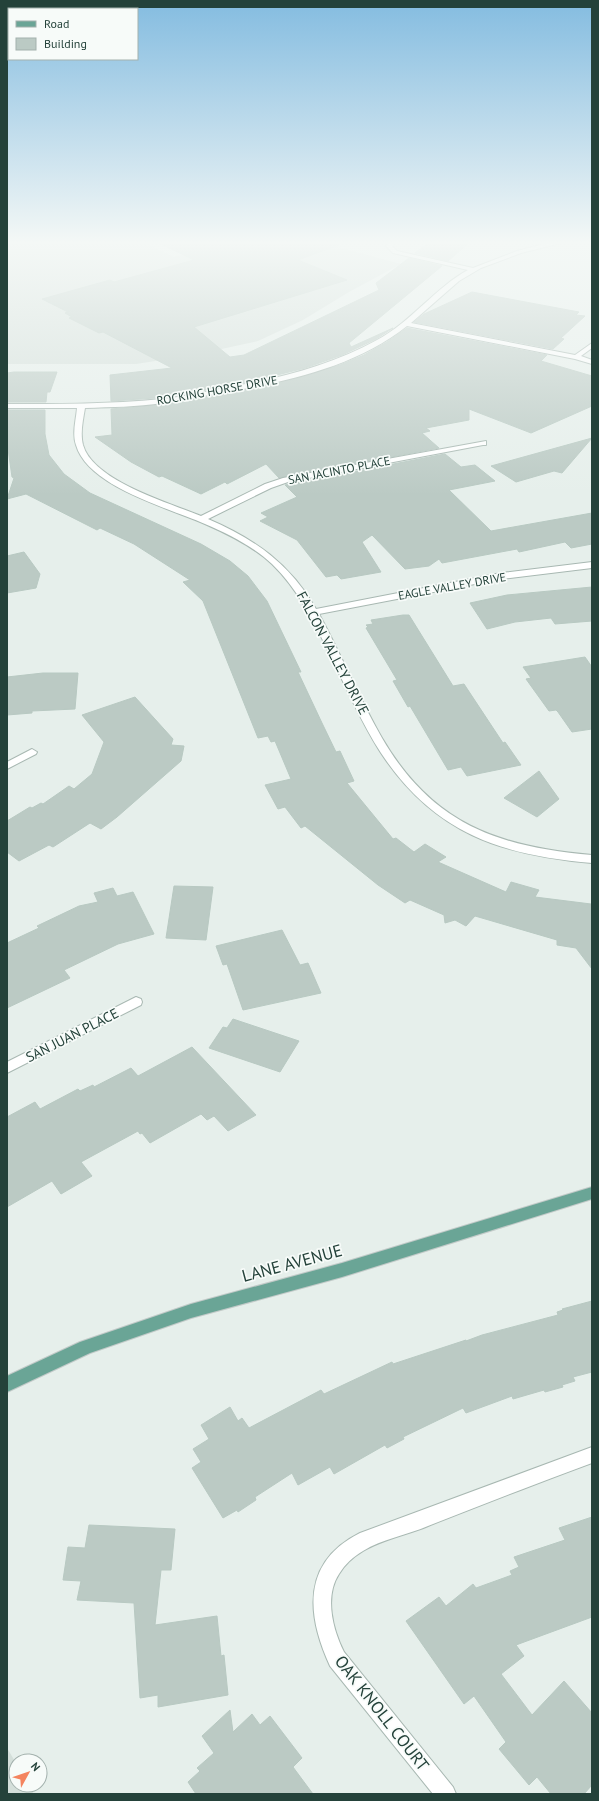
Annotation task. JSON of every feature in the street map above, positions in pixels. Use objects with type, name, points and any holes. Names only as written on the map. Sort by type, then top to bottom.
[{"type":"main road","name":"LANE AVENUE","points":[[7,1384],[86,1347],[191,1311],[342,1270],[592,1193]]},
{"type":"street","name":"ROCKING HORSE DRIVE","points":[[7,406],[81,406],[164,401],[266,383],[319,369],[379,342],[401,327]]},
{"type":"street","points":[[422,327],[576,357],[592,362]]},
{"type":"street","points":[[576,357],[592,345]]},
{"type":"street","name":"FALCON VALLEY DRIVE","points":[[81,406],[80,446],[90,464],[122,485],[148,499],[202,519],[238,538],[273,560],[299,587],[393,763],[425,800],[440,813],[458,825],[502,844],[552,856],[592,859]]},
{"type":"street","name":"SAN JACINTO PLACE","points":[[202,519],[268,486],[286,480],[483,443]]},
{"type":"street","name":"EAGLE VALLEY DRIVE","points":[[313,612],[500,576],[592,565]]},
{"type":"street","points":[[7,766],[32,752]]},
{"type":"street","name":"SAN JUAN PLACE","points":[[7,1068],[136,1002]]},
{"type":"street","name":"OAK KNOLL COURT","points":[[446,1794],[336,1659],[328,1642],[323,1625],[321,1607],[324,1590],[330,1572],[340,1558],[353,1546],[368,1539],[592,1455]]},
{"type":"shaded area","points":[[7,327],[288,327],[258,341],[194,355],[136,364],[7,364]]},
{"type":"shaded area","points":[[7,1748],[10,1753],[8,1753],[8,1793],[34,1794],[7,1794]]},
{"type":"building","points":[[87,327],[194,327],[230,357],[244,355],[302,327],[368,327],[349,343],[351,347],[393,328],[376,339],[342,355],[305,368],[249,382],[170,397],[111,401],[110,375],[172,368],[103,332],[99,333]]},
{"type":"building","points":[[440,327],[573,327],[561,338],[564,339],[553,349]]},
{"type":"building","points":[[407,328],[547,355],[541,361],[592,376],[592,406],[531,433],[469,409],[469,420],[426,428],[430,431],[422,433],[439,448],[279,478],[266,464],[227,484],[225,482],[201,494],[162,476],[159,477],[131,462],[95,437],[112,435],[111,409],[176,403],[290,380],[340,365],[364,355],[387,342]]},
{"type":"building","points":[[57,372],[50,392],[47,392],[46,402],[7,402],[7,373]]},
{"type":"building","points":[[7,410],[45,410],[45,434],[49,455],[64,474],[90,493],[201,544],[230,561],[248,576],[267,601],[301,672],[298,672],[336,752],[340,751],[354,781],[347,783],[393,839],[396,838],[414,852],[425,844],[446,857],[438,862],[506,892],[511,882],[539,890],[535,897],[591,904],[592,969],[576,948],[557,945],[557,940],[475,916],[466,926],[455,920],[445,923],[444,915],[410,900],[405,903],[378,885],[305,826],[301,828],[285,807],[278,809],[265,785],[291,779],[275,741],[271,742],[268,736],[258,738],[203,601],[183,582],[190,580],[134,544],[100,528],[97,530],[26,494],[7,499],[14,478],[12,477],[7,442]]},
{"type":"building","points":[[592,438],[562,473],[554,471],[516,482],[491,466]]},
{"type":"building","points":[[445,454],[461,467],[475,465],[495,481],[449,490],[491,531],[592,513],[592,544],[571,548],[565,542],[519,552],[517,549],[442,563],[439,559],[429,566],[405,569],[372,535],[362,542],[381,572],[341,579],[337,575],[326,577],[297,540],[260,521],[268,517],[261,513],[297,497],[285,485]]},
{"type":"building","points":[[24,552],[40,574],[36,588],[7,593],[7,556]]},
{"type":"building","points":[[592,587],[592,621],[555,624],[551,618],[515,622],[487,629],[470,603],[507,595]]},
{"type":"building","points":[[409,615],[453,686],[464,684],[503,743],[505,742],[521,765],[467,776],[461,767],[448,770],[410,706],[408,707],[393,681],[397,680],[366,628],[368,627],[366,625],[373,624],[371,620]]},
{"type":"building","points":[[585,657],[592,667],[592,729],[572,732],[556,710],[549,711],[526,679],[531,678],[523,667]]},
{"type":"building","points":[[43,673],[78,673],[75,709],[32,711],[32,713],[7,715],[7,677]]},
{"type":"building","points":[[135,697],[173,739],[171,745],[184,746],[181,761],[117,817],[101,829],[90,823],[53,847],[49,845],[19,861],[7,852],[7,821],[30,807],[32,808],[41,803],[43,804],[69,786],[74,789],[92,774],[104,742],[82,715]]},
{"type":"building","points":[[539,771],[559,799],[537,817],[504,798]]},
{"type":"building","points":[[174,886],[213,887],[206,940],[166,938]]},
{"type":"building","points":[[113,888],[117,896],[133,892],[154,934],[118,944],[64,970],[70,978],[7,1008],[7,943],[39,928],[37,926],[79,906],[98,902],[94,893]]},
{"type":"building","points":[[282,930],[300,965],[308,963],[321,993],[243,1010],[227,964],[223,965],[216,946]]},
{"type":"building","points":[[233,1019],[299,1041],[280,1072],[209,1048],[223,1027],[227,1028]]},
{"type":"building","points":[[192,1047],[256,1115],[228,1131],[214,1116],[207,1120],[201,1114],[150,1143],[142,1133],[140,1134],[138,1131],[81,1162],[92,1176],[61,1194],[52,1181],[7,1207],[7,1117],[35,1102],[40,1109],[78,1089],[80,1091],[93,1085],[94,1087],[131,1068],[138,1076]]},
{"type":"building","points":[[592,1301],[592,1372],[573,1377],[575,1381],[562,1385],[563,1387],[545,1392],[544,1390],[513,1399],[512,1396],[466,1413],[463,1408],[403,1437],[404,1439],[387,1448],[385,1445],[334,1474],[330,1467],[298,1485],[292,1473],[255,1497],[256,1500],[238,1512],[237,1510],[223,1518],[192,1468],[201,1462],[193,1449],[209,1439],[201,1425],[230,1407],[238,1421],[242,1418],[249,1428],[321,1390],[324,1394],[392,1362],[393,1364],[482,1335],[558,1315],[557,1312],[563,1310],[562,1309]]},
{"type":"building","points":[[592,1517],[592,1617],[516,1645],[524,1656],[501,1674],[532,1715],[564,1681],[592,1713],[592,1785],[584,1794],[551,1794],[537,1777],[529,1785],[499,1749],[506,1742],[474,1696],[464,1704],[406,1621],[439,1597],[446,1606],[473,1584],[476,1588],[512,1575],[510,1571],[519,1567],[514,1557],[565,1540],[559,1528]]},
{"type":"building","points":[[89,1525],[175,1529],[171,1570],[161,1570],[155,1625],[217,1616],[221,1656],[224,1655],[228,1695],[158,1707],[158,1695],[140,1698],[134,1603],[77,1600],[81,1581],[63,1580],[68,1547],[85,1548]]},
{"type":"building","points":[[230,1710],[233,1732],[252,1714],[260,1725],[270,1716],[302,1758],[293,1767],[313,1794],[196,1794],[188,1782],[200,1771],[197,1768],[214,1753],[202,1736]]}]
